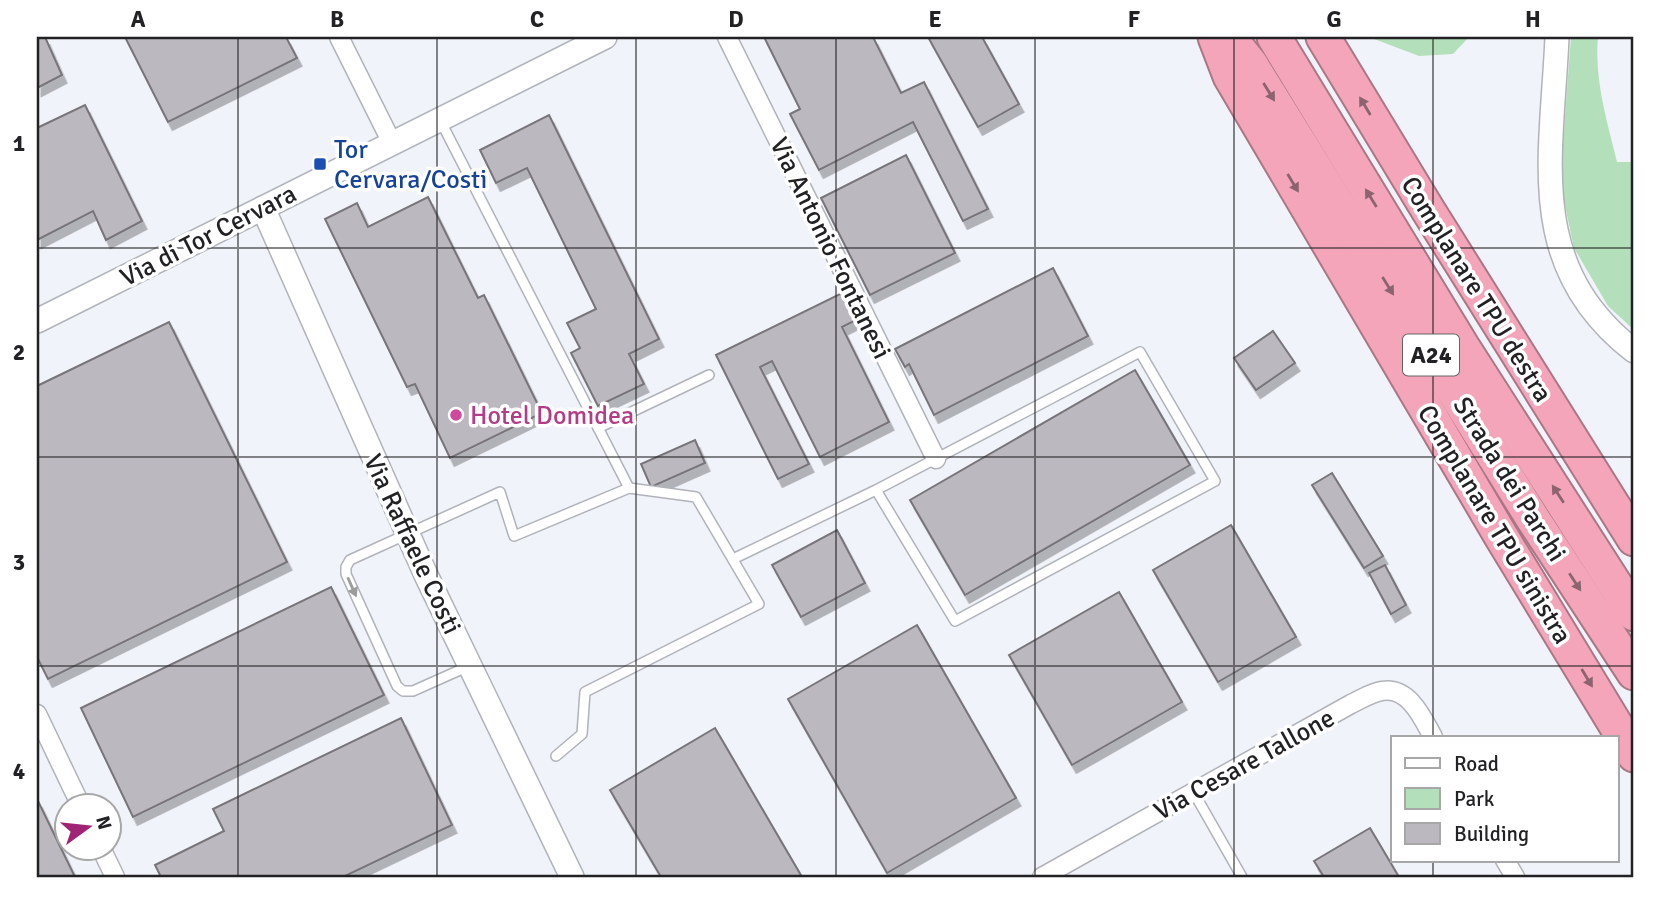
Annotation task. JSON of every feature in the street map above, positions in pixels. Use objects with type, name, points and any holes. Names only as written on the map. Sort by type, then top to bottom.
[{"type":"highway","name":"Complanare TPU sinistra","points":[[1214,37],[1230,76],[1634,755]]},
{"type":"highway","name":"Strada dei Parchi","points":[[1229,37],[1250,63],[1533,519],[1634,673]]},
{"type":"highway","name":"Strada dei Parchi","points":[[1274,37],[1464,349],[1634,614]]},
{"type":"highway","name":"Complanare TPU destra","points":[[1323,37],[1428,211],[1634,539]]},
{"type":"street","points":[[339,37],[392,143]]},
{"type":"street","name":"Via di Tor Cervara","points":[[37,321],[605,37]]},
{"type":"street","name":"Via Antonio Fontanesi","points":[[727,37],[936,459]]},
{"type":"street","points":[[1557,37],[1549,184],[1554,228],[1560,251],[1589,304],[1605,324],[1634,351]]},
{"type":"street","name":"Via Raffaele Costi","points":[[263,208],[407,533],[572,877]]},
{"type":"street","name":"Via Cesare Tallone","points":[[1042,877],[1351,704],[1381,691],[1391,691],[1409,699],[1432,736]]},
{"type":"street","points":[[37,714],[74,792]]},
{"type":"lane","points":[[439,118],[629,488]]},
{"type":"lane","points":[[733,559],[876,490],[1140,352],[1215,481],[955,621],[876,490]]},
{"type":"lane","points":[[598,428],[709,375]]},
{"type":"lane","points":[[470,666],[413,691],[403,691],[397,686],[346,574],[350,560],[500,492],[514,536],[629,488],[696,496],[759,604],[584,692],[582,734],[556,757]]},
{"type":"lane","points":[[1194,793],[1242,877]]},
{"type":"green space","points":[[1369,37],[1469,37],[1453,54],[1419,56]]},
{"type":"green space","points":[[1571,37],[1598,37],[1600,84],[1617,162],[1634,162],[1634,330],[1608,306],[1574,248],[1560,182]]},
{"type":"building","points":[[37,37],[45,37],[62,75],[37,88]]},
{"type":"building","points":[[125,37],[286,37],[297,58],[168,122]]},
{"type":"building","points":[[764,37],[873,37],[901,93],[924,82],[988,209],[963,221],[913,122],[819,170],[790,114],[800,109]]},
{"type":"building","points":[[928,37],[982,37],[1019,104],[978,127]]},
{"type":"building","points":[[85,105],[142,221],[106,240],[93,211],[37,240],[37,128]]},
{"type":"building","points":[[549,115],[659,339],[629,354],[644,384],[598,406],[571,353],[580,348],[567,323],[596,309],[527,168],[496,183],[480,150]]},
{"type":"building","points":[[906,155],[955,253],[870,295],[821,198]]},
{"type":"building","points":[[428,197],[478,298],[484,295],[542,413],[450,458],[415,384],[407,387],[325,219],[357,203],[368,227]]},
{"type":"building","points":[[1053,268],[1088,336],[934,415],[909,364],[905,367],[895,349]]},
{"type":"building","points":[[842,293],[856,320],[842,327],[889,422],[820,457],[772,361],[760,367],[809,464],[778,479],[716,355]]},
{"type":"building","points":[[169,322],[287,562],[48,679],[37,657],[37,386]]},
{"type":"building","points":[[1273,331],[1295,363],[1256,390],[1234,358]]},
{"type":"building","points":[[1135,370],[1190,465],[965,595],[910,500]]},
{"type":"building","points":[[695,440],[705,463],[651,487],[641,464]]},
{"type":"building","points":[[1332,473],[1383,556],[1364,568],[1312,485]]},
{"type":"building","points":[[1231,525],[1296,637],[1218,682],[1153,570]]},
{"type":"building","points":[[837,530],[865,583],[801,617],[772,565]]},
{"type":"building","points":[[1385,565],[1406,605],[1391,614],[1369,573]]},
{"type":"building","points":[[331,587],[384,695],[133,817],[81,708]]},
{"type":"building","points":[[1119,592],[1182,702],[1072,765],[1009,655]]},
{"type":"building","points":[[917,625],[1016,798],[887,873],[788,699]]},
{"type":"building","points":[[401,718],[452,825],[343,877],[161,877],[155,865],[224,831],[213,809]]},
{"type":"building","points":[[715,728],[802,877],[661,877],[610,790]]},
{"type":"building","points":[[37,799],[52,830],[52,862],[68,862],[75,877],[37,877]]},
{"type":"building","points":[[1370,828],[1399,877],[1324,877],[1314,861]]},
{"type":"place","name":"Tor Cervara/Costi","points":[[320,164]]},
{"type":"place","name":"Hotel Domidea","points":[[456,415]]}]
